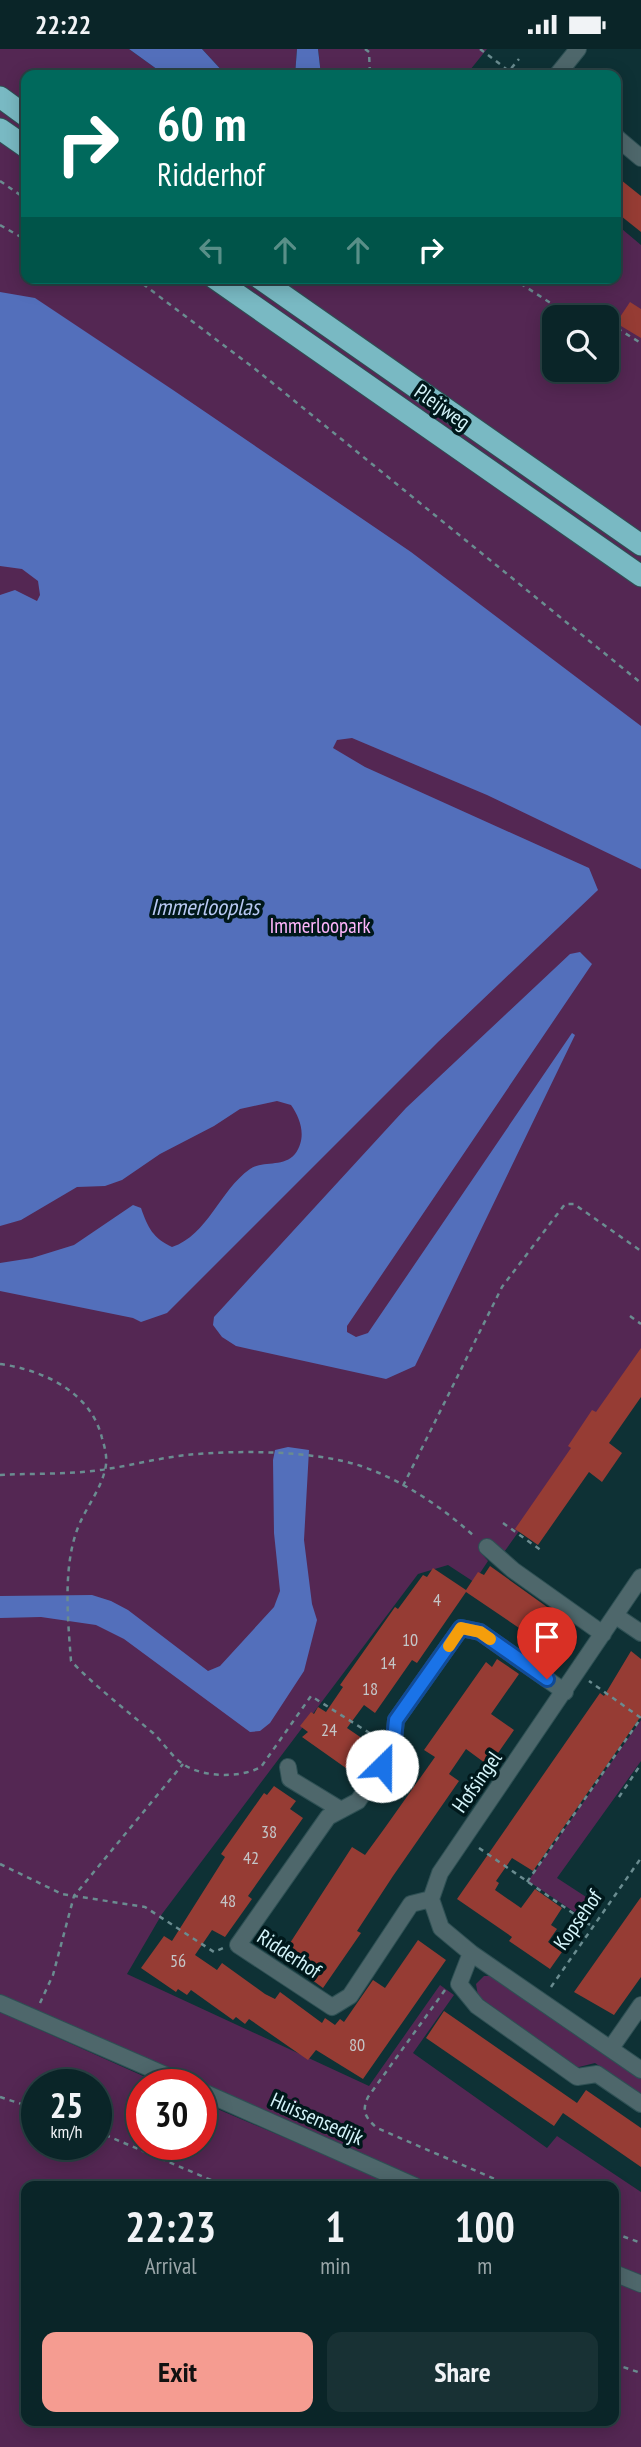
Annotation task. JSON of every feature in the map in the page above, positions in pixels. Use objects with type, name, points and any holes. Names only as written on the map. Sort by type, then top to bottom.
[{"type":"highway","points":[[0,97],[21,112]]},
{"type":"highway","points":[[0,129],[21,144]]},
{"type":"highway","name":"Pleijweg","points":[[223,284],[641,576]]},
{"type":"highway","name":"Pleijweg","points":[[268,284],[641,545]]},
{"type":"street","points":[[560,70],[578,49]]},
{"type":"street","points":[[621,141],[641,157]]},
{"type":"street","points":[[487,1547],[513,1570],[603,1634]]},
{"type":"street","name":"Hofsingel","points":[[431,1899],[440,1873],[641,1577]]},
{"type":"street","points":[[641,1597],[620,1609],[641,1633]]},
{"type":"street","name":"Ridderhof","points":[[431,1899],[411,1904],[350,1996],[332,2007],[238,1945],[328,1817],[358,1801],[393,1749],[396,1720],[461,1628],[480,1632],[565,1692]]},
{"type":"street","points":[[288,1767],[290,1779],[341,1810]]},
{"type":"street","points":[[431,1899],[441,1928],[471,1954],[641,2070]]},
{"type":"street","points":[[471,1954],[460,1984],[477,2006],[576,2077],[597,2074],[641,2104]]},
{"type":"street","points":[[0,2003],[152,2069]]},
{"type":"street","points":[[611,2048],[641,2005]]},
{"type":"street","name":"Huissensedijk","points":[[217,2098],[404,2181]]},
{"type":"street","points":[[619,2275],[641,2284]]},
{"type":"path","points":[[365,49],[369,55],[370,70]]},
{"type":"path","points":[[480,49],[508,70]]},
{"type":"path","points":[[487,54],[491,49]]},
{"type":"path","points":[[510,70],[519,59]]},
{"type":"path","points":[[0,181],[21,196]]},
{"type":"path","points":[[0,225],[21,237]]},
{"type":"path","points":[[143,284],[258,372],[641,683]]},
{"type":"path","points":[[521,284],[554,305]]},
{"type":"path","points":[[619,330],[641,343]]},
{"type":"path","points":[[403,1486],[502,1287],[565,1204],[574,1204],[641,1251]]},
{"type":"path","points":[[630,1316],[641,1324]]},
{"type":"path","points":[[0,1364],[27,1370],[56,1382],[89,1408],[99,1424],[106,1454],[106,1469],[76,1533],[69,1582],[71,1661],[93,1684],[172,1750],[183,1764],[225,1776],[251,1773],[261,1767],[312,1696],[393,1749]]},
{"type":"path","points":[[0,1475],[106,1469],[185,1455],[270,1454],[316,1458],[363,1467],[403,1486],[454,1518],[487,1547]]},
{"type":"path","points":[[503,1523],[542,1551]]},
{"type":"path","points":[[527,1882],[641,1718],[578,1673]]},
{"type":"path","points":[[40,2004],[53,1975],[74,1896],[183,1764]]},
{"type":"path","points":[[619,1797],[641,1764]]},
{"type":"path","points":[[464,1838],[593,1927]]},
{"type":"path","name":"Kopsehof","points":[[541,2001],[641,1858]]},
{"type":"path","points":[[0,1864],[74,1896],[145,1907],[214,1952],[238,1945]]},
{"type":"path","points":[[460,1984],[442,1992],[390,2066],[364,2106],[366,2118],[376,2128],[499,2181]]},
{"type":"path","points":[[0,2097],[21,2104]]},
{"type":"path","points":[[112,2138],[213,2181]]},
{"type":"path","points":[[619,2235],[641,2243]]},
{"type":"path","points":[[619,2366],[641,2373]]},
{"type":"green space","name":"Immerloopark","points":[[0,49],[129,49],[158,70],[21,70],[21,284],[621,284],[621,228],[641,245],[641,1360],[502,1555],[492,1551],[482,1554],[488,1561],[474,1582],[448,1565],[418,1574],[162,1914],[127,1974],[369,2086],[440,1985],[454,1995],[413,2053],[547,2148],[557,2136],[641,2192],[641,2279],[619,2270],[619,2181],[419,2181],[217,2093],[217,2069],[162,2069],[0,1998]]},
{"type":"green space","points":[[202,49],[297,49],[295,70],[221,70]]},
{"type":"green space","points":[[318,49],[487,49],[470,70],[320,70]]},
{"type":"green space","points":[[641,1720],[641,1761],[557,1878],[600,1906],[588,1921],[528,1881]]},
{"type":"green space","points":[[484,1976],[495,1976],[641,2075],[641,2095],[595,2063],[575,2068],[478,1996],[476,1984]]},
{"type":"green space","points":[[0,2012],[127,2069],[126,2160],[217,2160],[217,2109],[386,2181],[21,2181],[21,2426],[619,2426],[619,2282],[641,2292],[641,2447],[0,2447]]},
{"type":"water","points":[[129,49],[202,49],[221,70],[158,70]]},
{"type":"water","points":[[297,49],[318,49],[320,70],[295,70]]},
{"type":"water","name":"Immerlooplas","points":[[0,292],[35,298],[173,390],[411,552],[641,726],[641,869],[487,795],[352,738],[337,740],[333,748],[365,767],[589,868],[598,890],[438,1042],[167,1313],[141,1322],[133,1318],[0,1291],[0,1263],[32,1258],[74,1245],[133,1205],[141,1208],[156,1236],[172,1247],[195,1233],[239,1178],[250,1169],[285,1161],[295,1154],[302,1135],[298,1116],[291,1105],[277,1101],[240,1109],[160,1154],[122,1180],[105,1186],[77,1187],[21,1220],[0,1226],[0,595],[15,590],[37,601],[40,595],[38,581],[22,569],[0,566]]},
{"type":"water","points":[[580,952],[592,964],[347,1326],[347,1332],[356,1337],[368,1333],[572,1033],[575,1035],[415,1366],[386,1379],[236,1346],[222,1337],[213,1325],[214,1317],[406,1108],[570,954]]},
{"type":"water","points":[[288,1447],[309,1450],[304,1540],[312,1604],[317,1620],[304,1671],[270,1723],[260,1731],[250,1732],[124,1639],[96,1625],[41,1617],[0,1618],[0,1596],[92,1595],[128,1610],[208,1671],[220,1666],[274,1607],[280,1591],[274,1533],[273,1460],[275,1450]]},
{"type":"building","points":[[621,180],[641,196],[641,232],[621,216]]},
{"type":"building","points":[[630,302],[641,309],[641,338],[619,325],[619,318]]},
{"type":"building","points":[[641,1348],[641,1397],[609,1443],[622,1453],[602,1482],[589,1472],[538,1545],[515,1529],[571,1448],[568,1446],[592,1410],[596,1412]]},
{"type":"building","points":[[490,1566],[568,1622],[564,1627],[571,1632],[565,1642],[572,1647],[561,1662],[550,1655],[553,1651],[466,1592],[417,1663],[412,1660],[375,1713],[364,1705],[347,1728],[372,1745],[367,1752],[375,1757],[360,1778],[302,1737],[308,1732],[300,1726],[318,1707],[326,1712],[343,1687],[340,1685],[395,1607],[398,1609],[423,1575],[427,1577],[433,1568],[466,1590],[478,1572],[484,1575]]},
{"type":"building","points":[[631,1651],[641,1659],[641,1716],[533,1871],[512,1858],[496,1881],[499,1883],[495,1890],[521,1908],[535,1889],[562,1908],[551,1925],[557,1929],[548,1942],[562,1952],[550,1969],[509,1941],[512,1937],[457,1899],[600,1693],[604,1696]]},
{"type":"building","points":[[497,1659],[519,1674],[491,1714],[514,1730],[489,1766],[466,1749],[449,1774],[459,1781],[393,1876],[357,1931],[361,1933],[323,1988],[281,1957],[352,1847],[365,1855],[384,1829],[435,1757],[424,1750],[486,1662],[492,1667]]},
{"type":"building","points":[[274,1786],[296,1801],[290,1809],[303,1818],[248,1896],[252,1899],[225,1937],[212,1930],[195,1955],[217,1970],[222,1963],[275,1999],[280,1992],[322,2023],[325,2018],[335,2025],[340,2019],[344,2022],[373,1980],[385,1988],[418,1940],[446,1960],[363,2079],[316,2050],[308,2060],[249,2019],[245,2024],[236,2017],[233,2020],[191,1990],[187,1995],[178,1989],[176,1992],[141,1968],[164,1936],[172,1941],[225,1857],[221,1854],[264,1793],[267,1795]]},
{"type":"building","points":[[641,1897],[641,1977],[614,2015],[574,1992]]},
{"type":"building","points":[[444,2011],[577,2103],[586,2090],[641,2128],[641,2167],[563,2113],[554,2126],[426,2038]]},
{"type":"slow traffic","points":[[449,1646],[461,1628],[480,1632],[490,1639]]},
{"type":"route","points":[[382,1766],[393,1749],[396,1720],[461,1628],[480,1632],[547,1679]]}]
